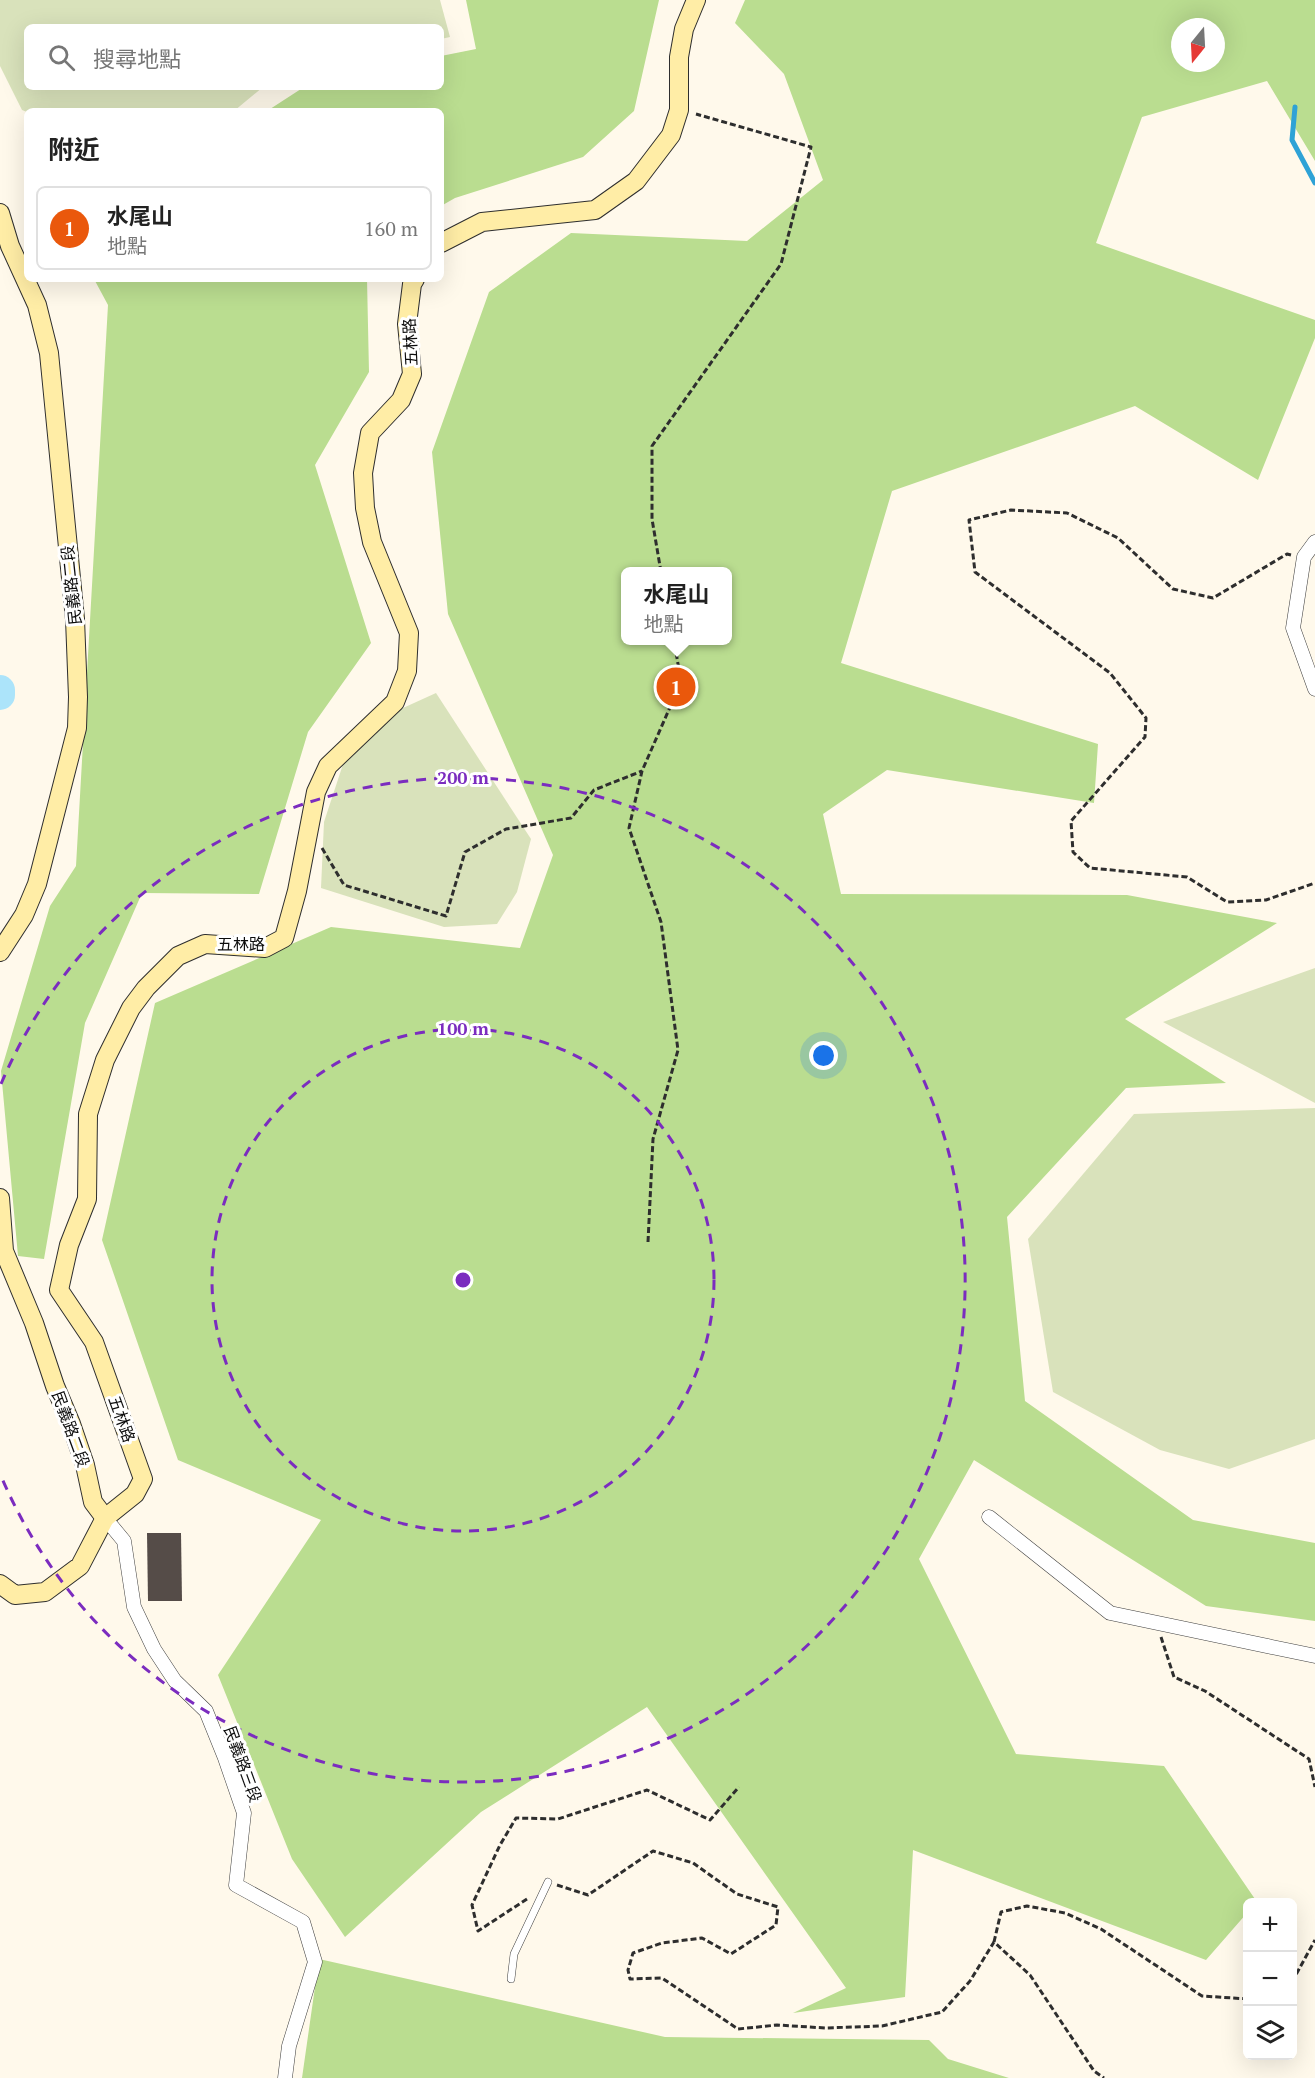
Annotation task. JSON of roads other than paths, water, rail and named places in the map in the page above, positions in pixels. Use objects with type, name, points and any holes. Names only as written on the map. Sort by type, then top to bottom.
[{"type":"main road","points":[[444,241],[482,222],[595,210],[636,181],[671,135],[680,110],[679,57],[684,29],[696,0]]},
{"type":"main road","name":"民義路二段","points":[[0,213],[10,246],[24,277]]},
{"type":"main road","name":"民義路二段","points":[[0,952],[24,915],[37,884],[77,728],[75,619],[49,354],[37,305],[26,282]]},
{"type":"main road","name":"五林路","points":[[105,1518],[135,1494],[143,1479],[94,1342],[59,1290],[69,1245],[87,1199],[88,1114],[105,1060],[131,1008],[146,988],[178,956],[205,944],[265,948],[284,938],[297,891],[316,792],[328,766],[395,702],[406,671],[409,633],[372,542],[365,508],[363,473],[370,433],[401,400],[412,374],[407,324],[413,282]]},
{"type":"main road","name":"民義路二段","points":[[0,1198],[4,1251],[34,1323],[55,1386],[71,1424],[85,1466],[93,1502],[105,1518]]},
{"type":"main road","points":[[0,1584],[15,1595],[45,1592],[80,1566],[105,1518]]},
{"type":"street","points":[[1315,542],[1304,557],[1293,628],[1315,689]]},
{"type":"street","points":[[989,1517],[1110,1613],[1315,1656]]},
{"type":"street","name":"民義路三段","points":[[105,1518],[124,1541],[134,1607],[149,1638],[175,1681],[206,1711],[225,1758],[243,1814],[236,1885],[303,1922],[315,1962],[289,2046],[285,2078]]},
{"type":"lane","points":[[511,1979],[514,1954],[548,1882]]},
{"type":"waterway","points":[[1295,107],[1292,140],[1315,183]]},
{"type":"waterway","points":[[0,690],[0,695]]},
{"type":"place","name":"水尾山","points":[[676,687]]}]
